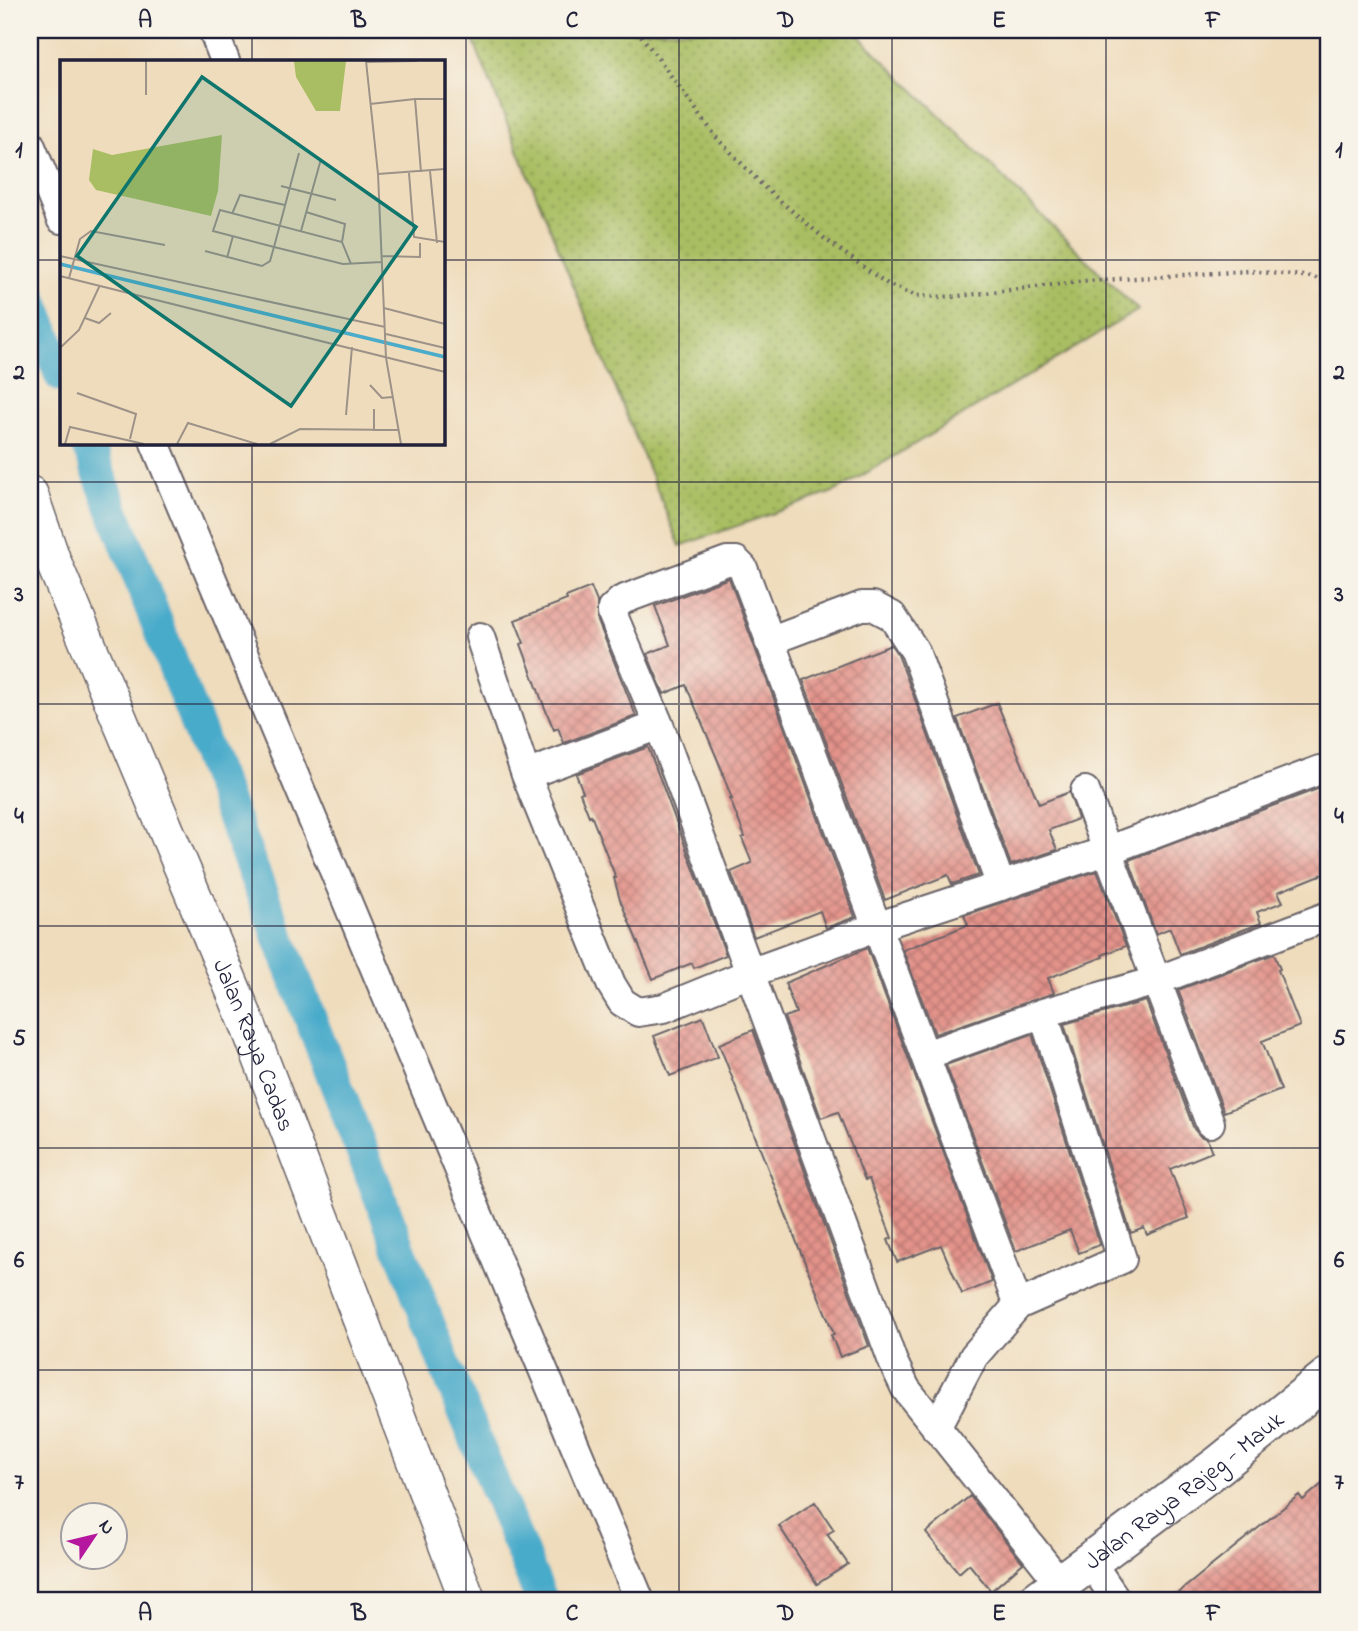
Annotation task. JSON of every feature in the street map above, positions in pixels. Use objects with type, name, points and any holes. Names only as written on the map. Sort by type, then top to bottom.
[{"type":"main road","name":"Jalan Raya Rajeg - Mauk","points":[[1062,1582],[1219,1465],[1328,1377]]},
{"type":"street","points":[[213,30],[225,60]]},
{"type":"street","points":[[30,144],[60,217]]},
{"type":"street","points":[[155,444],[640,1601]]},
{"type":"street","name":"Jalan Raya Cadas","points":[[30,494],[53,561],[248,1025],[468,1601]]},
{"type":"street","points":[[1018,1305],[879,926],[743,568],[732,560],[616,603],[612,613],[659,725],[893,1362],[906,1389],[1062,1582],[1116,1601]]},
{"type":"street","points":[[769,641],[862,606],[882,609],[892,616],[915,651],[1002,886]]},
{"type":"street","points":[[481,637],[526,775],[611,984],[622,1002],[638,1012],[664,1008],[879,926],[1109,850],[1320,770]]},
{"type":"street","points":[[526,775],[659,725]]},
{"type":"street","points":[[1085,792],[1210,1123]]},
{"type":"street","points":[[926,1055],[1043,1013],[1156,981],[1328,916]]},
{"type":"street","points":[[936,1428],[974,1356],[1018,1305],[1122,1259],[1043,1013]]},
{"type":"path","points":[[637,30],[717,138],[766,189],[825,239],[881,279],[917,296],[950,297],[1087,281],[1250,271],[1314,277],[1328,284]]},
{"type":"green space","points":[[469,30],[853,30],[1138,310],[836,491],[680,546]]},
{"type":"building","points":[[729,578],[855,917],[826,928],[820,911],[754,937],[731,872],[752,863],[724,775],[686,685],[664,694],[647,654],[670,645],[655,606]]},
{"type":"building","points":[[591,587],[597,602],[597,619],[636,716],[564,743],[558,728],[554,730],[544,706],[515,620],[567,600],[566,597]]},
{"type":"building","points":[[891,645],[898,655],[913,694],[979,875],[952,884],[948,875],[885,900],[803,680]]},
{"type":"building","points":[[997,703],[1039,804],[1069,792],[1078,819],[1049,830],[1057,850],[1011,865],[957,718]]},
{"type":"building","points":[[648,747],[726,955],[694,968],[692,963],[653,979],[620,900],[616,878],[580,793],[583,792],[576,774]]},
{"type":"building","points":[[1328,785],[1328,824],[1320,827],[1328,848],[1328,872],[1278,892],[1283,902],[1257,912],[1261,923],[1180,954],[1170,928],[1156,934],[1129,860]]},
{"type":"building","points":[[1097,871],[1126,946],[1048,978],[1054,993],[935,1034],[903,950],[968,925],[964,915]]},
{"type":"building","points":[[867,948],[992,1282],[962,1294],[941,1245],[897,1262],[888,1240],[892,1238],[869,1179],[865,1180],[838,1112],[821,1118],[784,1017],[796,1013],[785,983]]},
{"type":"building","points":[[1274,954],[1300,1026],[1262,1041],[1281,1090],[1224,1112],[1178,990]]},
{"type":"building","points":[[1146,1001],[1194,1129],[1207,1139],[1212,1152],[1170,1169],[1189,1218],[1147,1235],[1144,1228],[1131,1233],[1064,1024]]},
{"type":"building","points":[[703,1017],[718,1057],[670,1076],[654,1036]]},
{"type":"building","points":[[753,1030],[869,1346],[840,1357],[831,1335],[834,1334],[719,1044]]},
{"type":"building","points":[[1032,1034],[1100,1245],[1079,1253],[1070,1230],[1016,1251],[946,1065]]},
{"type":"building","points":[[1328,1479],[1328,1601],[1168,1601],[1299,1495],[1303,1500]]},
{"type":"building","points":[[970,1496],[1023,1563],[991,1591],[969,1564],[959,1573],[926,1533]]},
{"type":"building","points":[[815,1502],[834,1530],[827,1534],[848,1564],[817,1584],[779,1526]]},
{"type":"waterway","points":[[30,295],[60,373]]},
{"type":"waterway","points":[[87,444],[448,1373],[542,1601]]}]
